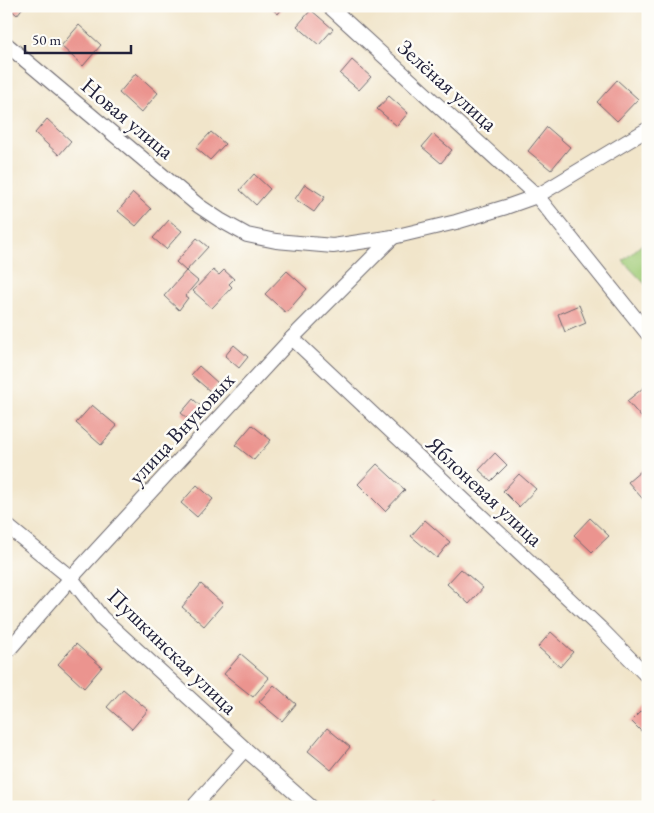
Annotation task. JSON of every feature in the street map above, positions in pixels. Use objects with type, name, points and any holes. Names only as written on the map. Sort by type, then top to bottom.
[{"type":"street","name":"Зелёная улица","points":[[330,6],[537,196],[648,334]]},
{"type":"street","name":"Новая улица","points":[[6,44],[198,206],[247,235],[276,241],[333,246],[393,237],[456,222],[506,207],[537,196],[648,129]]},
{"type":"street","name":"улица Внуковых","points":[[6,654],[71,578],[292,338],[393,237]]},
{"type":"street","name":"Яблоневая улица","points":[[292,338],[600,628],[648,677]]},
{"type":"street","name":"Пушкинская улица","points":[[6,525],[71,578],[102,618],[311,807]]},
{"type":"street","points":[[193,807],[245,749]]},
{"type":"green space","points":[[648,239],[648,287],[623,261]]},
{"type":"building","points":[[7,6],[24,6],[17,15]]},
{"type":"building","points":[[269,6],[284,6],[278,14]]},
{"type":"building","points":[[311,10],[333,29],[319,45],[297,26]]},
{"type":"building","points":[[79,25],[101,45],[83,66],[61,46]]},
{"type":"building","points":[[352,60],[371,77],[359,90],[340,74]]},
{"type":"building","points":[[136,73],[158,93],[141,113],[119,93]]},
{"type":"building","points":[[617,80],[638,99],[617,121],[597,102]]},
{"type":"building","points":[[389,96],[408,113],[397,126],[377,109]]},
{"type":"building","points":[[47,119],[71,141],[59,155],[35,133]]},
{"type":"building","points":[[547,127],[570,147],[551,170],[528,151]]},
{"type":"building","points":[[211,132],[225,144],[210,160],[196,148]]},
{"type":"building","points":[[433,134],[452,150],[441,163],[422,147]]},
{"type":"building","points":[[254,174],[270,189],[256,205],[240,190]]},
{"type":"building","points":[[305,184],[325,197],[314,212],[295,199]]},
{"type":"building","points":[[133,193],[151,209],[136,226],[118,211]]},
{"type":"building","points":[[169,220],[182,231],[166,249],[153,238]]},
{"type":"building","points":[[197,238],[208,247],[186,271],[176,262]]},
{"type":"building","points":[[213,270],[219,275],[224,270],[234,279],[229,284],[232,287],[212,308],[193,291]]},
{"type":"building","points":[[186,271],[198,281],[185,296],[188,298],[179,310],[164,296]]},
{"type":"building","points":[[287,271],[307,289],[286,313],[265,294]]},
{"type":"building","points":[[579,305],[586,323],[565,332],[558,314]]},
{"type":"building","points":[[234,345],[248,357],[239,368],[225,356]]},
{"type":"building","points":[[199,366],[218,383],[211,392],[191,375]]},
{"type":"building","points":[[648,384],[648,413],[642,418],[627,401]]},
{"type":"building","points":[[193,399],[205,410],[193,423],[181,413]]},
{"type":"building","points":[[92,405],[117,426],[101,445],[76,423]]},
{"type":"building","points":[[252,425],[271,440],[254,460],[235,445]]},
{"type":"building","points":[[495,453],[507,465],[491,481],[479,470]]},
{"type":"building","points":[[377,464],[405,490],[385,511],[358,484]]},
{"type":"building","points":[[648,465],[648,505],[628,482]]},
{"type":"building","points":[[519,474],[536,489],[519,507],[503,491]]},
{"type":"building","points":[[197,485],[213,499],[197,517],[181,503]]},
{"type":"building","points":[[590,518],[609,536],[592,552],[574,535]]},
{"type":"building","points":[[425,520],[450,542],[437,558],[411,536]]},
{"type":"building","points":[[461,569],[483,588],[469,604],[447,584]]},
{"type":"building","points":[[201,584],[223,604],[204,626],[182,607]]},
{"type":"building","points":[[551,632],[573,652],[560,667],[538,647]]},
{"type":"building","points":[[76,644],[102,667],[84,688],[58,664]]},
{"type":"building","points":[[241,654],[269,678],[253,697],[224,674]]},
{"type":"building","points":[[274,685],[296,704],[282,721],[259,702]]},
{"type":"building","points":[[123,689],[148,710],[132,729],[107,707]]},
{"type":"building","points":[[646,706],[648,707],[648,738],[631,721]]},
{"type":"building","points":[[327,728],[350,747],[331,770],[308,751]]},
{"type":"building","points":[[431,800],[438,807],[424,807]]}]
